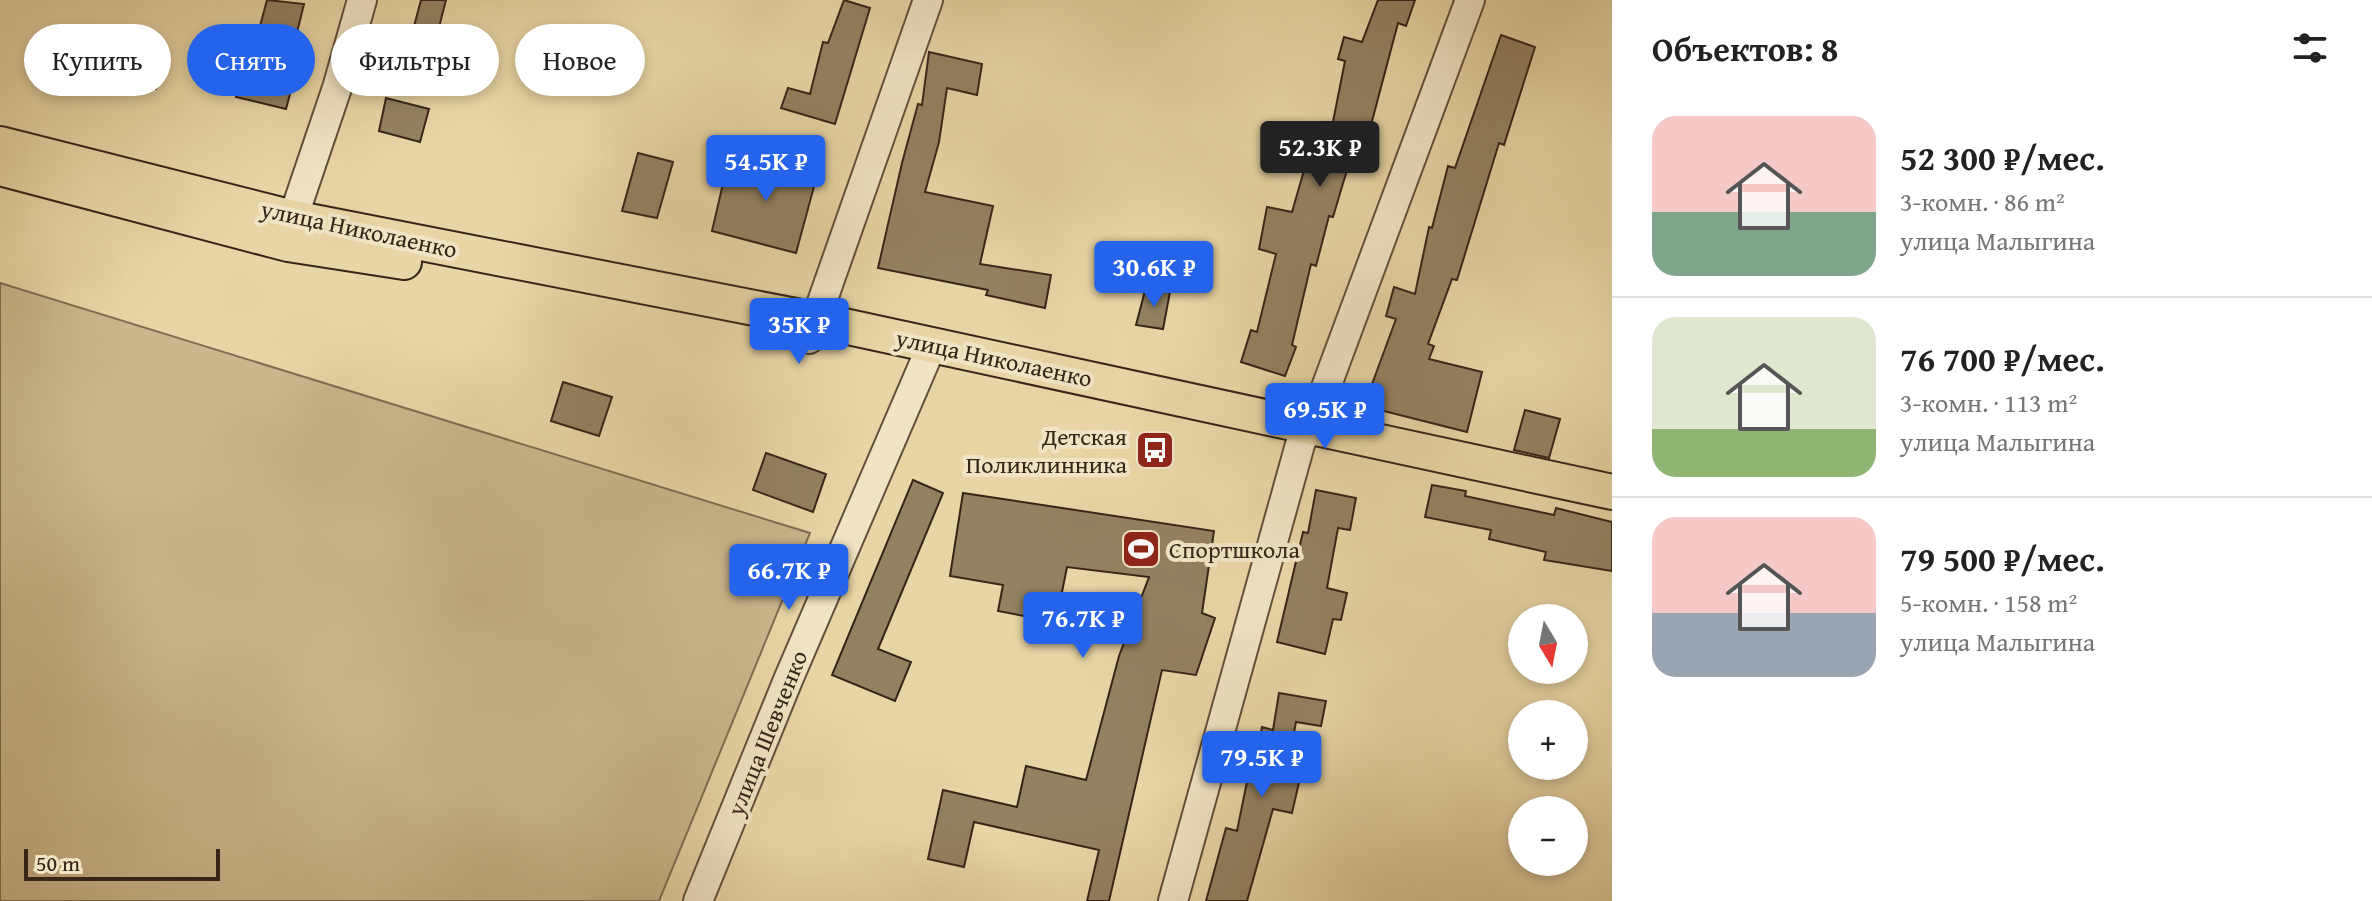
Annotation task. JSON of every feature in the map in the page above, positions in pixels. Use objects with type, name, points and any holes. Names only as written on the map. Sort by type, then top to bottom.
[{"type":"main road","name":"улица Николаенко","points":[[0,144],[291,231]]},
{"type":"main road","name":"улица Николаенко","points":[[0,168],[555,286],[812,330],[1307,433],[1612,492]]},
{"type":"main road","name":"улица Николаенко","points":[[1307,433],[1612,511]]},
{"type":"street","points":[[291,231],[362,0]]},
{"type":"street","points":[[812,330],[928,0]]},
{"type":"street","points":[[1173,901],[1307,433],[1470,0]]},
{"type":"street","name":"улица Шевченко","points":[[698,901],[788,680],[928,354]]},
{"type":"shaded area","points":[[0,283],[810,533],[659,901],[0,901]]},
{"type":"building","points":[[267,0],[304,4],[299,24],[261,24]]},
{"type":"building","points":[[421,0],[446,0],[440,24],[415,24]]},
{"type":"building","points":[[844,0],[870,8],[835,124],[781,108],[788,88],[810,94],[823,42],[828,43]]},
{"type":"building","points":[[1378,0],[1415,0],[1406,26],[1398,23],[1371,125],[1364,123],[1333,217],[1329,216],[1316,266],[1311,264],[1292,345],[1296,347],[1285,376],[1241,362],[1251,330],[1257,332],[1276,254],[1259,249],[1267,207],[1292,212],[1307,160],[1303,159],[1309,131],[1330,137],[1345,61],[1338,59],[1344,37],[1362,42]]},
{"type":"building","points":[[1501,35],[1535,47],[1504,145],[1499,143],[1457,280],[1452,279],[1428,344],[1434,346],[1429,359],[1482,372],[1467,432],[1364,406],[1396,319],[1386,316],[1394,287],[1415,294],[1429,227],[1432,228],[1448,166],[1455,168]]},
{"type":"building","points":[[929,52],[982,64],[977,95],[947,88],[939,142],[925,192],[993,206],[980,264],[1051,275],[1045,308],[986,295],[988,290],[878,268],[902,163],[918,104],[922,105]]},
{"type":"building","points":[[236,96],[289,96],[286,109]]},
{"type":"building","points":[[386,98],[429,109],[420,142],[379,131]]},
{"type":"building","points":[[638,153],[673,162],[657,218],[622,211]]},
{"type":"building","points":[[781,155],[819,168],[796,253],[712,231],[728,162],[776,174]]},
{"type":"building","points":[[1146,287],[1170,292],[1163,329],[1136,325]]},
{"type":"building","points":[[563,382],[612,397],[599,436],[551,421]]},
{"type":"building","points":[[1525,410],[1560,419],[1549,458],[1514,450]]},
{"type":"building","points":[[766,453],[826,474],[813,512],[753,490]]},
{"type":"building","points":[[913,480],[943,493],[878,649],[911,662],[895,701],[832,675]]},
{"type":"building","points":[[1432,485],[1466,491],[1465,496],[1554,515],[1556,508],[1612,522],[1612,571],[1544,560],[1546,552],[1489,539],[1491,530],[1425,517]]},
{"type":"building","points":[[1316,490],[1356,498],[1350,530],[1338,528],[1327,588],[1347,593],[1341,620],[1333,619],[1325,654],[1277,642],[1303,532],[1308,533]]},
{"type":"building","points":[[963,493],[1214,531],[1202,613],[1215,618],[1196,675],[1162,670],[1109,901],[1087,901],[1099,850],[974,822],[964,867],[928,859],[943,790],[1017,807],[1026,766],[1086,780],[1119,656],[1149,577],[1067,567],[1056,622],[998,611],[1003,585],[950,576]]},
{"type":"building","points":[[1279,693],[1326,701],[1321,726],[1296,722],[1286,775],[1300,778],[1292,813],[1273,809],[1247,901],[1206,901],[1226,828],[1237,831],[1262,727],[1273,730]]},
{"type":"place","name":"Детская Поликлинника","points":[[1155,450]]},
{"type":"place","name":"Спортшкола","points":[[1141,549]]}]
